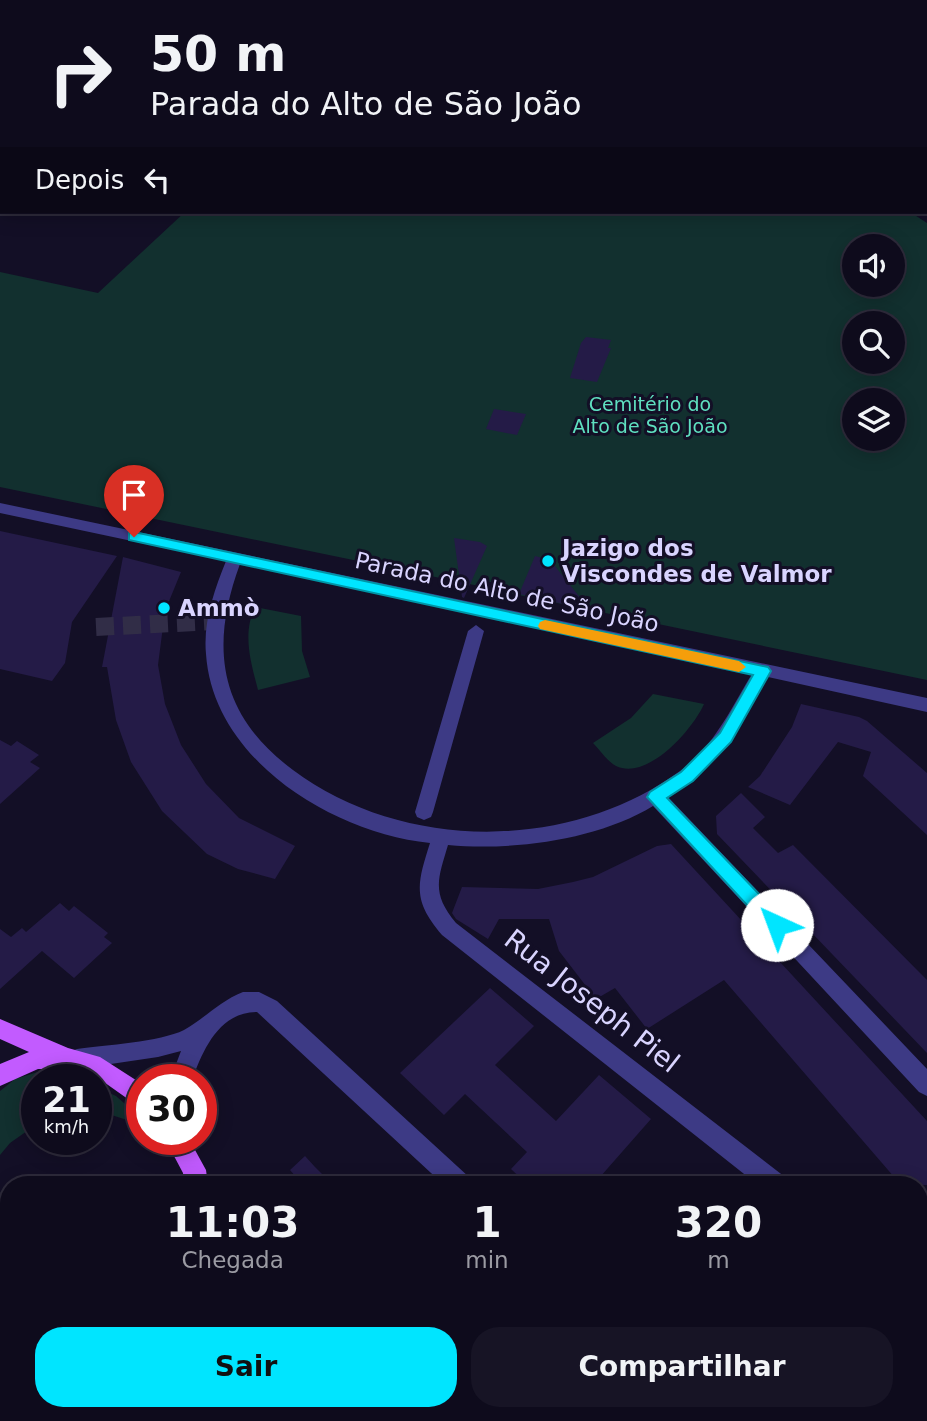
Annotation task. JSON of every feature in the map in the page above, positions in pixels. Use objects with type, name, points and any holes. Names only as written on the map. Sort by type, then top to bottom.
[{"type":"main road","points":[[0,1029],[118,1077],[126,1084]]},
{"type":"main road","points":[[0,1076],[32,1059],[70,1057]]},
{"type":"street","name":"Parada do Alto de São João","points":[[0,508],[927,705]]},
{"type":"street","points":[[235,558],[218,608],[214,655],[216,673],[228,707],[248,739],[292,781],[331,804],[387,825],[441,836],[503,838],[563,831],[617,815],[656,797],[687,776],[725,738],[763,671]]},
{"type":"street","name":"Parada do Alto de São João","points":[[424,811],[476,631]]},
{"type":"street","points":[[656,797],[927,1085]]},
{"type":"street","name":"Rua Joseph Piel","points":[[441,836],[426,891],[436,916],[766,1176]]},
{"type":"street","points":[[70,1057],[177,1042],[207,1027],[235,1005],[251,1001],[265,1005],[451,1176]]},
{"type":"street","points":[[187,1064],[193,1048],[207,1027]]},
{"type":"green space","name":"Cemitério do Alto de São João","points":[[183,214],[913,214],[927,223],[927,680],[509,593],[508,587],[497,583],[486,582],[479,586],[0,487],[0,272],[98,293]]},
{"type":"green space","points":[[255,607],[301,616],[302,651],[310,677],[258,690],[248,638]]},
{"type":"green space","points":[[653,694],[704,704],[680,739],[655,760],[629,769],[616,766],[593,743],[631,718]]},
{"type":"green space","points":[[21,1077],[21,1135],[0,1155],[0,1091]]},
{"type":"green space","points":[[112,1094],[126,1105],[126,1120],[112,1115]]},
{"type":"building","points":[[586,337],[611,340],[608,348],[611,348],[597,382],[570,378],[581,343]]},
{"type":"building","points":[[494,409],[526,414],[517,435],[486,429]]},
{"type":"building","points":[[0,531],[117,556],[72,622],[65,663],[52,681],[0,669]]},
{"type":"building","points":[[454,538],[480,542],[487,546],[464,598],[462,597]]},
{"type":"building","points":[[535,556],[550,560],[590,610],[519,594]]},
{"type":"building","points":[[123,557],[181,572],[165,611],[158,665],[165,704],[181,745],[206,784],[239,818],[295,846],[275,879],[238,869],[207,854],[162,811],[131,762],[116,720],[107,667],[102,667]]},
{"type":"building","points":[[801,704],[867,721],[927,773],[927,835],[863,776],[871,752],[838,742],[790,805],[748,787],[760,776],[792,727]]},
{"type":"building","points":[[0,740],[11,746],[17,741],[39,755],[30,762],[40,768],[0,804]]},
{"type":"building","points":[[741,793],[765,817],[753,828],[778,853],[793,845],[927,980],[927,1053],[717,834],[716,816]]},
{"type":"building","points":[[671,844],[927,1121],[927,1176],[893,1176],[724,980],[647,1029],[615,988],[596,999],[559,951],[549,919],[499,919],[488,939],[456,919],[452,913],[462,887],[538,889],[573,882],[593,877],[657,846]]},
{"type":"building","points":[[60,903],[69,911],[74,906],[108,933],[104,937],[112,943],[74,978],[42,951],[0,989],[0,929],[11,937],[22,928],[26,932]]},
{"type":"building","points":[[490,988],[534,1026],[495,1065],[556,1121],[599,1075],[651,1119],[601,1176],[518,1176],[511,1169],[527,1152],[465,1094],[444,1115],[400,1073]]},
{"type":"building","points":[[305,1156],[324,1176],[295,1176],[290,1170]]},
{"type":"tunnel","points":[[96,627],[215,621]]},
{"type":"slow traffic","points":[[545,626],[739,667]]},
{"type":"place","name":"Jazigo dos Viscondes de Valmor","points":[[548,561]]},
{"type":"place","name":"Ammò","points":[[164,608]]},
{"type":"route","points":[[134,537],[763,671],[725,738],[687,776],[656,797],[777,925]]}]
